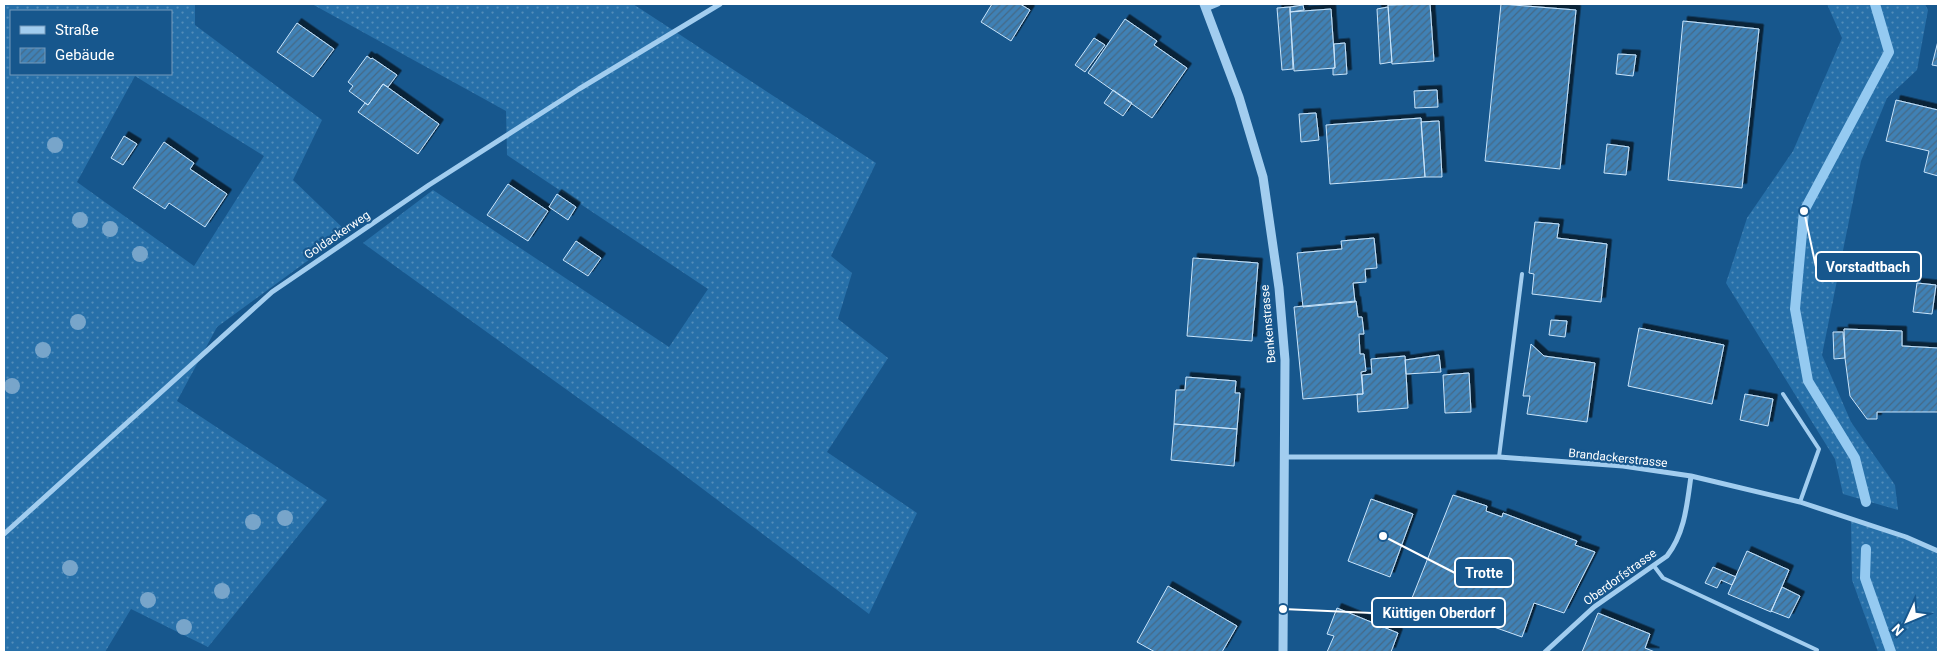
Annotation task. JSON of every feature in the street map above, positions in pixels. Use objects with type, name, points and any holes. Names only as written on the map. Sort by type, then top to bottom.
[{"type":"street","name":"Goldackerweg","points":[[4,534],[272,292],[429,185],[720,4]]},
{"type":"street","points":[[1205,6],[1218,4]]},
{"type":"street","name":"Benkenstrasse","points":[[1205,6],[1239,97],[1262,177],[1280,297],[1284,360],[1285,457],[1283,652]]},
{"type":"street","name":"Brandackerstrasse","points":[[1285,457],[1499,457],[1623,466],[1691,476],[1800,502],[1906,537],[1938,551]]},
{"type":"street","name":"Oberdorfstrasse","points":[[1545,652],[1594,607],[1667,556],[1681,532],[1691,476]]},
{"type":"lane","points":[[1499,457],[1522,274]]},
{"type":"lane","points":[[1783,394],[1819,449],[1800,502]]},
{"type":"lane","points":[[1654,566],[1663,578],[1817,650]]},
{"type":"shaded area","points":[[4,4],[195,4],[195,25],[322,120],[293,180],[347,232],[217,327],[177,401],[327,500],[208,647],[131,609],[105,652],[4,652]],"holes":[[[135,76],[264,156],[194,266],[77,182]]]},
{"type":"shaded area","points":[[312,4],[633,4],[876,163],[831,256],[852,273],[838,319],[888,358],[827,452],[917,513],[869,614],[663,459],[363,243],[433,190],[669,347],[708,289],[507,155],[506,111]]},
{"type":"shaded area","points":[[1827,4],[1925,4],[1928,10],[1917,70],[1887,98],[1861,161],[1822,355],[1851,422],[1895,485],[1898,510],[1843,494],[1835,459],[1726,283],[1747,218],[1793,151],[1842,38]]},
{"type":"shaded area","points":[[1851,520],[1938,551],[1938,652],[1878,652],[1852,580]]},
{"type":"building","points":[[992,4],[1020,4],[1030,10],[1011,41],[981,22]]},
{"type":"building","points":[[1430,4],[1434,61],[1392,64],[1388,5]]},
{"type":"building","points":[[1501,4],[1576,10],[1560,169],[1485,161]]},
{"type":"building","points":[[1303,5],[1304,10],[1290,12],[1290,7]]},
{"type":"building","points":[[1290,7],[1293,69],[1282,70],[1277,8]]},
{"type":"building","points":[[1388,7],[1392,62],[1380,64],[1377,9]]},
{"type":"building","points":[[1331,9],[1335,68],[1294,71],[1290,12]]},
{"type":"building","points":[[1125,19],[1157,41],[1154,45],[1187,68],[1152,118],[1088,73]]},
{"type":"building","points":[[1683,21],[1759,29],[1742,188],[1668,180]]},
{"type":"building","points":[[297,23],[334,49],[313,77],[277,52]]},
{"type":"building","points":[[1094,38],[1105,45],[1085,72],[1075,65]]},
{"type":"building","points":[[1938,41],[1938,66],[1932,65]]},
{"type":"building","points":[[1345,43],[1347,74],[1333,75],[1333,68],[1335,68],[1334,44]]},
{"type":"building","points":[[1618,54],[1636,55],[1633,76],[1616,74]]},
{"type":"building","points":[[367,56],[397,75],[388,87],[383,84],[368,105],[349,91],[353,86],[348,82]]},
{"type":"building","points":[[383,84],[439,124],[418,154],[358,112],[365,103],[368,105]]},
{"type":"building","points":[[1113,90],[1132,103],[1123,116],[1104,103]]},
{"type":"building","points":[[1437,90],[1438,107],[1415,108],[1414,91]]},
{"type":"building","points":[[1896,100],[1938,110],[1938,176],[1924,172],[1929,151],[1886,141]]},
{"type":"building","points":[[1316,113],[1319,140],[1301,142],[1299,114]]},
{"type":"building","points":[[1421,118],[1425,177],[1330,184],[1326,125]]},
{"type":"building","points":[[1439,121],[1442,177],[1425,177],[1421,122]]},
{"type":"building","points":[[124,136],[137,144],[123,165],[111,158]]},
{"type":"building","points":[[164,142],[194,163],[190,169],[227,194],[205,227],[169,203],[165,209],[133,188]]},
{"type":"building","points":[[1607,144],[1629,147],[1626,175],[1604,173]]},
{"type":"building","points":[[508,184],[548,211],[528,241],[487,215]]},
{"type":"building","points":[[557,194],[576,207],[568,220],[549,207]]},
{"type":"building","points":[[1535,222],[1559,224],[1557,238],[1607,244],[1601,302],[1532,294],[1534,274],[1529,273]]},
{"type":"building","points":[[1374,238],[1377,268],[1365,269],[1366,282],[1353,283],[1355,302],[1303,307],[1297,253],[1342,249],[1341,241]]},
{"type":"building","points":[[576,241],[601,258],[588,276],[563,260]]},
{"type":"building","points":[[1193,258],[1258,263],[1252,341],[1187,336]]},
{"type":"building","points":[[1917,283],[1936,285],[1932,314],[1913,312]]},
{"type":"building","points":[[1356,301],[1358,317],[1362,317],[1364,334],[1359,334],[1360,354],[1364,354],[1366,371],[1361,372],[1363,394],[1303,399],[1294,307]]},
{"type":"building","points":[[1551,320],[1567,321],[1565,337],[1549,335]]},
{"type":"building","points":[[1639,328],[1724,345],[1712,404],[1628,386]]},
{"type":"building","points":[[1844,329],[1902,331],[1902,346],[1938,348],[1938,412],[1877,412],[1877,419],[1867,419],[1850,396],[1845,358]]},
{"type":"building","points":[[1833,332],[1843,332],[1845,358],[1834,359]]},
{"type":"building","points":[[1531,344],[1544,356],[1595,363],[1587,422],[1527,414],[1530,396],[1523,396]]},
{"type":"building","points":[[1439,355],[1441,372],[1406,374],[1405,360]]},
{"type":"building","points":[[1405,356],[1408,408],[1358,412],[1357,394],[1363,394],[1362,375],[1372,374],[1371,359]]},
{"type":"building","points":[[1469,373],[1471,412],[1445,413],[1443,375]]},
{"type":"building","points":[[1186,377],[1236,381],[1235,393],[1240,393],[1237,429],[1174,424],[1176,390],[1185,390]]},
{"type":"building","points":[[1745,394],[1773,399],[1768,426],[1740,420]]},
{"type":"building","points":[[1174,424],[1237,429],[1234,466],[1171,460]]},
{"type":"building","points":[[1453,495],[1487,506],[1486,511],[1502,517],[1503,513],[1577,541],[1575,545],[1595,552],[1564,613],[1534,603],[1522,637],[1412,598]]},
{"type":"building","points":[[1371,499],[1413,514],[1390,577],[1348,561]]},
{"type":"building","points":[[1747,551],[1789,570],[1771,612],[1728,594]]},
{"type":"building","points":[[1713,567],[1736,577],[1732,585],[1721,580],[1717,588],[1705,583]]},
{"type":"building","points":[[1168,586],[1237,626],[1222,652],[1155,652],[1137,642]]},
{"type":"building","points":[[1782,587],[1800,596],[1789,618],[1771,611]]},
{"type":"building","points":[[1337,608],[1398,633],[1391,652],[1327,652],[1334,636],[1327,634]]},
{"type":"building","points":[[1598,613],[1650,634],[1645,648],[1655,652],[1582,652]]},
{"type":"waterway","points":[[1866,502],[1855,458],[1808,381],[1795,309],[1804,211],[1889,52],[1875,4]]},
{"type":"waterway","points":[[1866,549],[1865,578],[1891,652]]},
{"type":"place","name":"Vorstadtbach","points":[[1804,211]]},
{"type":"place","name":"Trotte","points":[[1383,536]]},
{"type":"place","name":"Küttigen Oberdorf","points":[[1283,609]]}]
